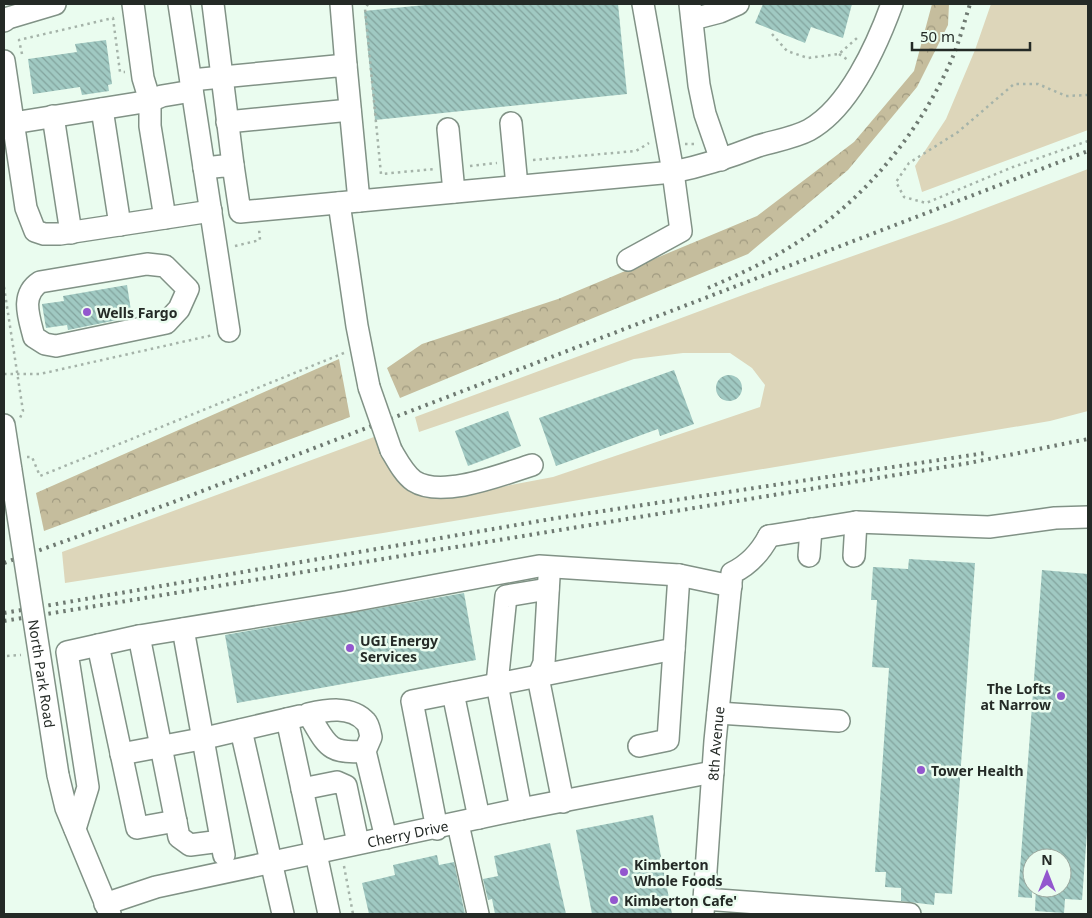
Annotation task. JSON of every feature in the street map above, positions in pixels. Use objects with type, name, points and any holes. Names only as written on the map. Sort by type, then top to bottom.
[{"type":"street","points":[[4,21],[8,18],[55,4]]},
{"type":"street","points":[[133,4],[143,78],[150,101],[150,126],[165,218]]},
{"type":"street","points":[[179,4],[229,331]]},
{"type":"street","points":[[213,4],[240,212],[674,172],[721,160],[809,130],[832,113],[862,70],[892,4]]},
{"type":"street","points":[[341,4],[350,110],[349,202],[360,347],[369,387],[391,450],[401,467],[414,480],[427,486],[442,488],[469,483],[532,465]]},
{"type":"street","points":[[628,260],[681,231],[674,172],[643,4]]},
{"type":"street","points":[[721,160],[699,85],[692,11],[720,12],[738,4]]},
{"type":"street","points":[[13,59],[13,122],[30,221],[35,231],[44,234],[71,233],[211,211]]},
{"type":"street","points":[[13,122],[150,101],[192,85],[221,77],[346,65]]},
{"type":"street","points":[[102,109],[120,225]]},
{"type":"street","points":[[227,122],[350,110]]},
{"type":"street","points":[[53,116],[71,233]]},
{"type":"street","points":[[511,123],[517,186]]},
{"type":"street","points":[[448,129],[454,192]]},
{"type":"street","points":[[204,168],[233,165]]},
{"type":"street","points":[[147,264],[165,266],[188,289],[179,308],[166,323],[56,346],[38,341],[34,337],[27,308],[28,294],[33,287],[47,280],[147,264]]},
{"type":"street","points":[[188,289],[222,282]]},
{"type":"street","name":"North Park Road","points":[[11,424],[9,463],[58,775],[66,808],[107,909]]},
{"type":"street","points":[[769,536],[856,522],[989,527],[1055,518],[1088,517]]},
{"type":"street","points":[[854,556],[856,522]]},
{"type":"street","points":[[809,556],[811,529]]},
{"type":"street","points":[[768,565],[769,536]]},
{"type":"street","points":[[75,829],[88,787],[67,652],[139,636],[346,602],[539,566],[731,579],[762,549],[769,536]]},
{"type":"street","points":[[550,567],[544,664],[538,677],[563,802]]},
{"type":"street","points":[[639,746],[668,740],[679,575]]},
{"type":"street","name":"8th Avenue","points":[[703,906],[718,713],[731,579]]},
{"type":"street","points":[[521,809],[497,684],[506,596],[548,589]]},
{"type":"street","points":[[183,629],[201,739],[227,872]]},
{"type":"street","points":[[139,636],[179,837],[190,845],[221,841]]},
{"type":"street","points":[[98,645],[137,828],[176,821]]},
{"type":"street","points":[[437,829],[412,701],[674,650]]},
{"type":"street","points":[[453,693],[479,818]]},
{"type":"street","points":[[121,754],[201,739],[332,709],[353,713],[366,722],[371,737],[365,751],[386,838]]},
{"type":"street","points":[[718,713],[840,721]]},
{"type":"street","points":[[308,714],[327,744],[338,751],[365,751]]},
{"type":"street","points":[[287,719],[329,914]]},
{"type":"street","points":[[241,730],[283,914]]},
{"type":"street","name":"Cherry Drive","points":[[107,909],[156,887],[349,845],[437,829],[521,809],[713,772]]},
{"type":"street","points":[[302,790],[337,782],[346,786],[349,845]]},
{"type":"street","points":[[458,824],[478,914]]},
{"type":"street","points":[[703,906],[910,914]]},
{"type":"path","points":[[13,59],[19,40],[113,18],[120,72],[131,73]]},
{"type":"path","points":[[772,34],[787,51],[808,58],[839,54],[860,35]]},
{"type":"path","points":[[839,54],[852,62],[854,58]]},
{"type":"path","points":[[1088,95],[1066,96],[1038,84],[1014,84],[958,132],[909,163],[896,182],[904,197],[926,203],[1013,167],[1088,141]]},
{"type":"path","points":[[4,287],[24,411],[11,424]]},
{"type":"path","points":[[9,463],[32,457],[40,476],[360,347]]},
{"type":"path","points":[[349,845],[353,914]]},
{"type":"shaded area","points":[[991,4],[1088,4],[1088,130],[922,192],[915,166],[946,119],[975,50]]},
{"type":"shaded area","points":[[1088,169],[1088,411],[1050,421],[383,533],[65,583],[62,552],[382,434],[399,475],[495,488],[553,477],[760,407],[765,385],[752,368],[730,353],[683,353],[634,359],[419,432],[415,417],[751,292],[949,222]]},
{"type":"green space","points":[[932,4],[949,4],[948,25],[917,87],[848,170],[748,254],[400,398],[387,368],[422,344],[558,299],[757,216],[854,142],[914,71]]},
{"type":"green space","points":[[339,359],[350,417],[44,531],[36,493]]},
{"type":"building","points":[[435,4],[618,4],[627,94],[375,120],[364,11]]},
{"type":"building","points":[[763,4],[852,4],[843,38],[811,27],[805,43],[755,23]]},
{"type":"building","points":[[106,40],[112,84],[108,85],[109,91],[82,95],[80,87],[33,94],[28,59],[77,52],[75,44]]},
{"type":"building","name":"Wells Fargo","points":[[127,285],[132,317],[68,330],[67,325],[46,328],[42,304],[64,301],[63,296]]},
{"type":"building","points":[[674,370],[694,424],[660,436],[658,429],[556,466],[539,418]]},
{"type":"building","points":[[729,375],[738,379],[742,388],[738,397],[729,401],[720,397],[716,388],[720,379]]},
{"type":"building","points":[[508,411],[521,446],[468,466],[455,431]]},
{"type":"building","name":"Tower Health","points":[[909,559],[975,563],[952,894],[935,893],[934,905],[901,901],[901,888],[885,887],[886,872],[875,872],[889,668],[872,667],[877,600],[871,600],[873,567],[908,569]]},
{"type":"building","name":"The Lofts at Narrow","points":[[1042,570],[1088,574],[1088,819],[1082,900],[1065,899],[1064,913],[1035,911],[1036,898],[1072,898],[1072,848],[1022,848],[1022,897],[1018,897]]},
{"type":"building","name":"UGI Energy Services","points":[[464,593],[476,660],[237,703],[225,635]]},
{"type":"building","name":"Kimberton Whole Foods","points":[[653,815],[672,914],[592,914],[576,830]]},
{"type":"building","points":[[550,843],[566,914],[495,914],[492,899],[488,900],[483,879],[498,876],[494,856]]},
{"type":"building","points":[[437,855],[439,865],[454,862],[465,914],[369,914],[362,883],[395,875],[393,865]]},
{"type":"railway","points":[[708,288],[790,247],[816,230],[863,189],[904,142],[937,89],[954,54],[970,4]]},
{"type":"railway","points":[[4,563],[171,503],[1088,151]]},
{"type":"railway","points":[[4,621],[969,463],[1088,439]]},
{"type":"railway","points":[[4,613],[557,518],[985,453]]},
{"type":"place","name":"Wells Fargo","points":[[87,312]]},
{"type":"place","name":"UGI Energy Services","points":[[350,648]]},
{"type":"place","name":"The Lofts at Narrow","points":[[1061,696]]},
{"type":"place","name":"Tower Health","points":[[921,770]]},
{"type":"place","name":"Kimberton Whole Foods","points":[[624,872]]},
{"type":"place","name":"Kimberton Cafe'","points":[[614,900]]}]
